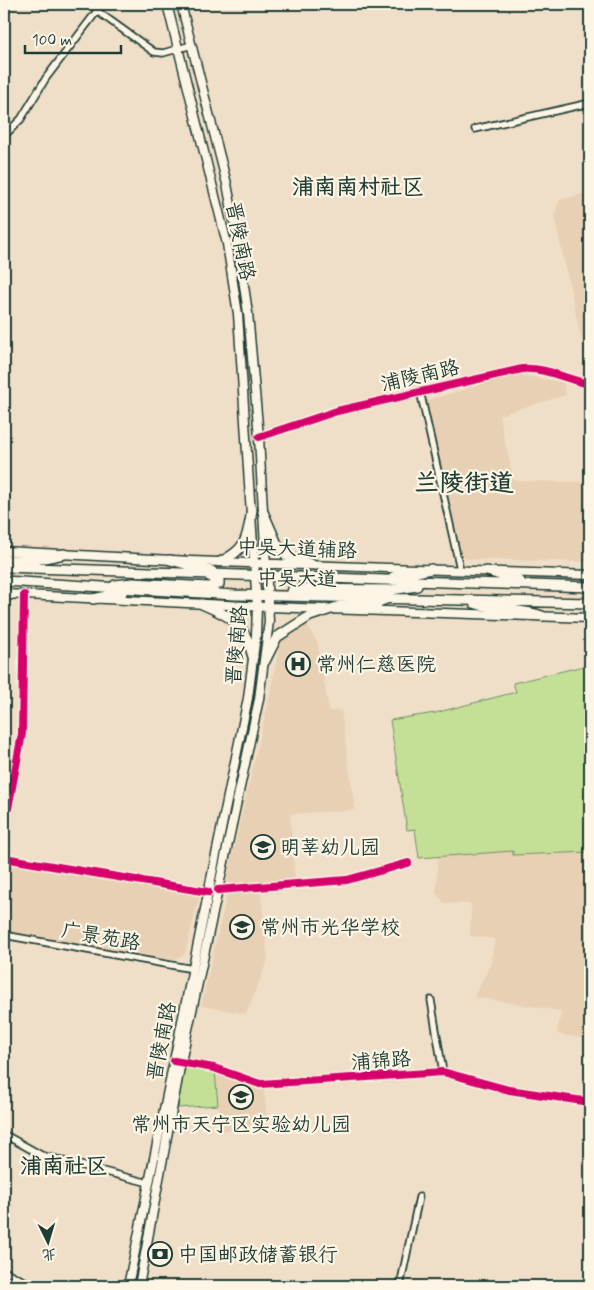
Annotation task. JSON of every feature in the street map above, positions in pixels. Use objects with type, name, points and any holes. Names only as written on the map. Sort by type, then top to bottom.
[{"type":"main road","name":"晋陵南路","points":[[139,1286],[193,969],[248,698],[257,607],[238,314],[227,244],[167,4]]},
{"type":"main road","name":"晋陵南路","points":[[128,1286],[149,1183],[218,890],[259,699],[265,661],[269,607],[259,437],[248,313],[236,231],[181,4]]},
{"type":"main road","points":[[220,562],[237,553],[247,538],[252,510]]},
{"type":"main road","points":[[263,512],[277,544],[287,556],[311,564]]},
{"type":"main road","name":"中吴大道辅路","points":[[4,551],[170,560],[590,575]]},
{"type":"main road","points":[[4,560],[34,560],[64,554]]},
{"type":"main road","points":[[170,560],[227,575]]},
{"type":"main road","name":"中吴大道","points":[[4,567],[590,588]]},
{"type":"main road","points":[[350,580],[361,576],[397,577],[431,568]]},
{"type":"main road","points":[[487,571],[514,580],[541,582],[558,586]]},
{"type":"main road","points":[[95,588],[134,583],[209,588],[219,584],[219,580],[207,575]]},
{"type":"main road","name":"中吴大道","points":[[4,581],[136,591],[590,603]]},
{"type":"main road","points":[[298,596],[292,592],[293,589],[391,590],[440,583]]},
{"type":"main road","points":[[93,599],[136,591]]},
{"type":"main road","points":[[6,594],[257,607],[590,618]]},
{"type":"main road","points":[[265,661],[277,637],[310,616],[343,605],[371,605],[390,598]]},
{"type":"main road","points":[[464,600],[490,608],[527,611],[542,616]]},
{"type":"main road","points":[[202,604],[230,616],[239,624],[249,640],[253,657]]},
{"type":"street","points":[[94,4],[96,12],[154,52],[163,53],[192,45]]},
{"type":"street","points":[[4,136],[21,119],[46,78],[96,12]]},
{"type":"street","points":[[475,129],[590,103]]},
{"type":"street","name":"浦陵南路","points":[[259,437],[337,411],[420,391],[534,368],[551,372],[563,378],[590,384]]},
{"type":"street","points":[[420,391],[460,569]]},
{"type":"street","points":[[4,830],[22,734],[24,595]]},
{"type":"street","points":[[4,858],[208,892]]},
{"type":"street","points":[[218,890],[348,880],[408,862]]},
{"type":"street","name":"广景苑路","points":[[4,934],[193,969]]},
{"type":"street","points":[[431,1000],[443,1072]]},
{"type":"street","name":"浦锦路","points":[[178,1062],[214,1068],[260,1084],[443,1072],[509,1090],[590,1102]]},
{"type":"street","points":[[7,1136],[41,1155],[149,1183]]},
{"type":"street","points":[[400,1286],[419,1197]]},
{"type":"street","points":[[4,1271],[27,1285]]},
{"type":"shaded area","points":[[590,192],[590,378],[554,215],[560,200]]},
{"type":"shaded area","points":[[514,374],[563,382],[566,395],[499,415],[514,481],[590,482],[590,562],[467,559],[462,555],[425,401]]},
{"type":"shaded area","points":[[306,623],[318,644],[329,711],[341,710],[355,810],[290,814],[295,881],[231,885],[226,882],[270,694],[282,631]]},
{"type":"shaded area","points":[[513,851],[514,855],[590,852],[590,1040],[557,1034],[561,1011],[474,997],[490,965],[495,939],[470,936],[471,904],[444,903],[436,893],[438,856]]},
{"type":"shaded area","points":[[4,861],[195,892],[199,897],[185,954],[175,960],[4,930]]},
{"type":"shaded area","name":"常州市光华学校","points":[[261,893],[268,960],[246,1014],[201,1006],[227,894]]},
{"type":"shaded area","name":"常州市天宁区实验幼儿园","points":[[215,1072],[264,1090],[268,1126],[221,1131]]},
{"type":"green space","points":[[588,629],[590,629],[590,852],[513,855],[513,851],[419,858],[415,829],[407,830],[390,720],[435,713],[516,692],[513,683],[588,665]]},
{"type":"green space","points":[[193,1067],[215,1072],[218,1105],[178,1108],[182,1075],[186,1068]]},
{"type":"cycle path","points":[[259,437],[337,411],[522,369],[540,370],[590,384]]},
{"type":"cycle path","points":[[4,830],[22,734],[24,595]]},
{"type":"cycle path","points":[[4,858],[208,892]]},
{"type":"cycle path","points":[[218,890],[347,880],[408,863]]},
{"type":"cycle path","points":[[174,1061],[214,1068],[260,1084],[443,1072],[509,1090],[590,1102]]},
{"type":"place","name":"常州仁慈医院","points":[[298,664]]},
{"type":"place","name":"明莘幼儿园","points":[[263,847]]},
{"type":"place","name":"常州市光华学校","points":[[242,927]]},
{"type":"place","name":"常州市天宁区实验幼儿园","points":[[241,1097]]},
{"type":"place","name":"中国邮政储蓄银行","points":[[160,1254]]},
{"type":"district","name":"浦南南村社区","points":[[358,186]]},
{"type":"district","name":"兰陵街道","points":[[464,482]]},
{"type":"district","name":"浦南社区","points":[[64,1165]]}]
